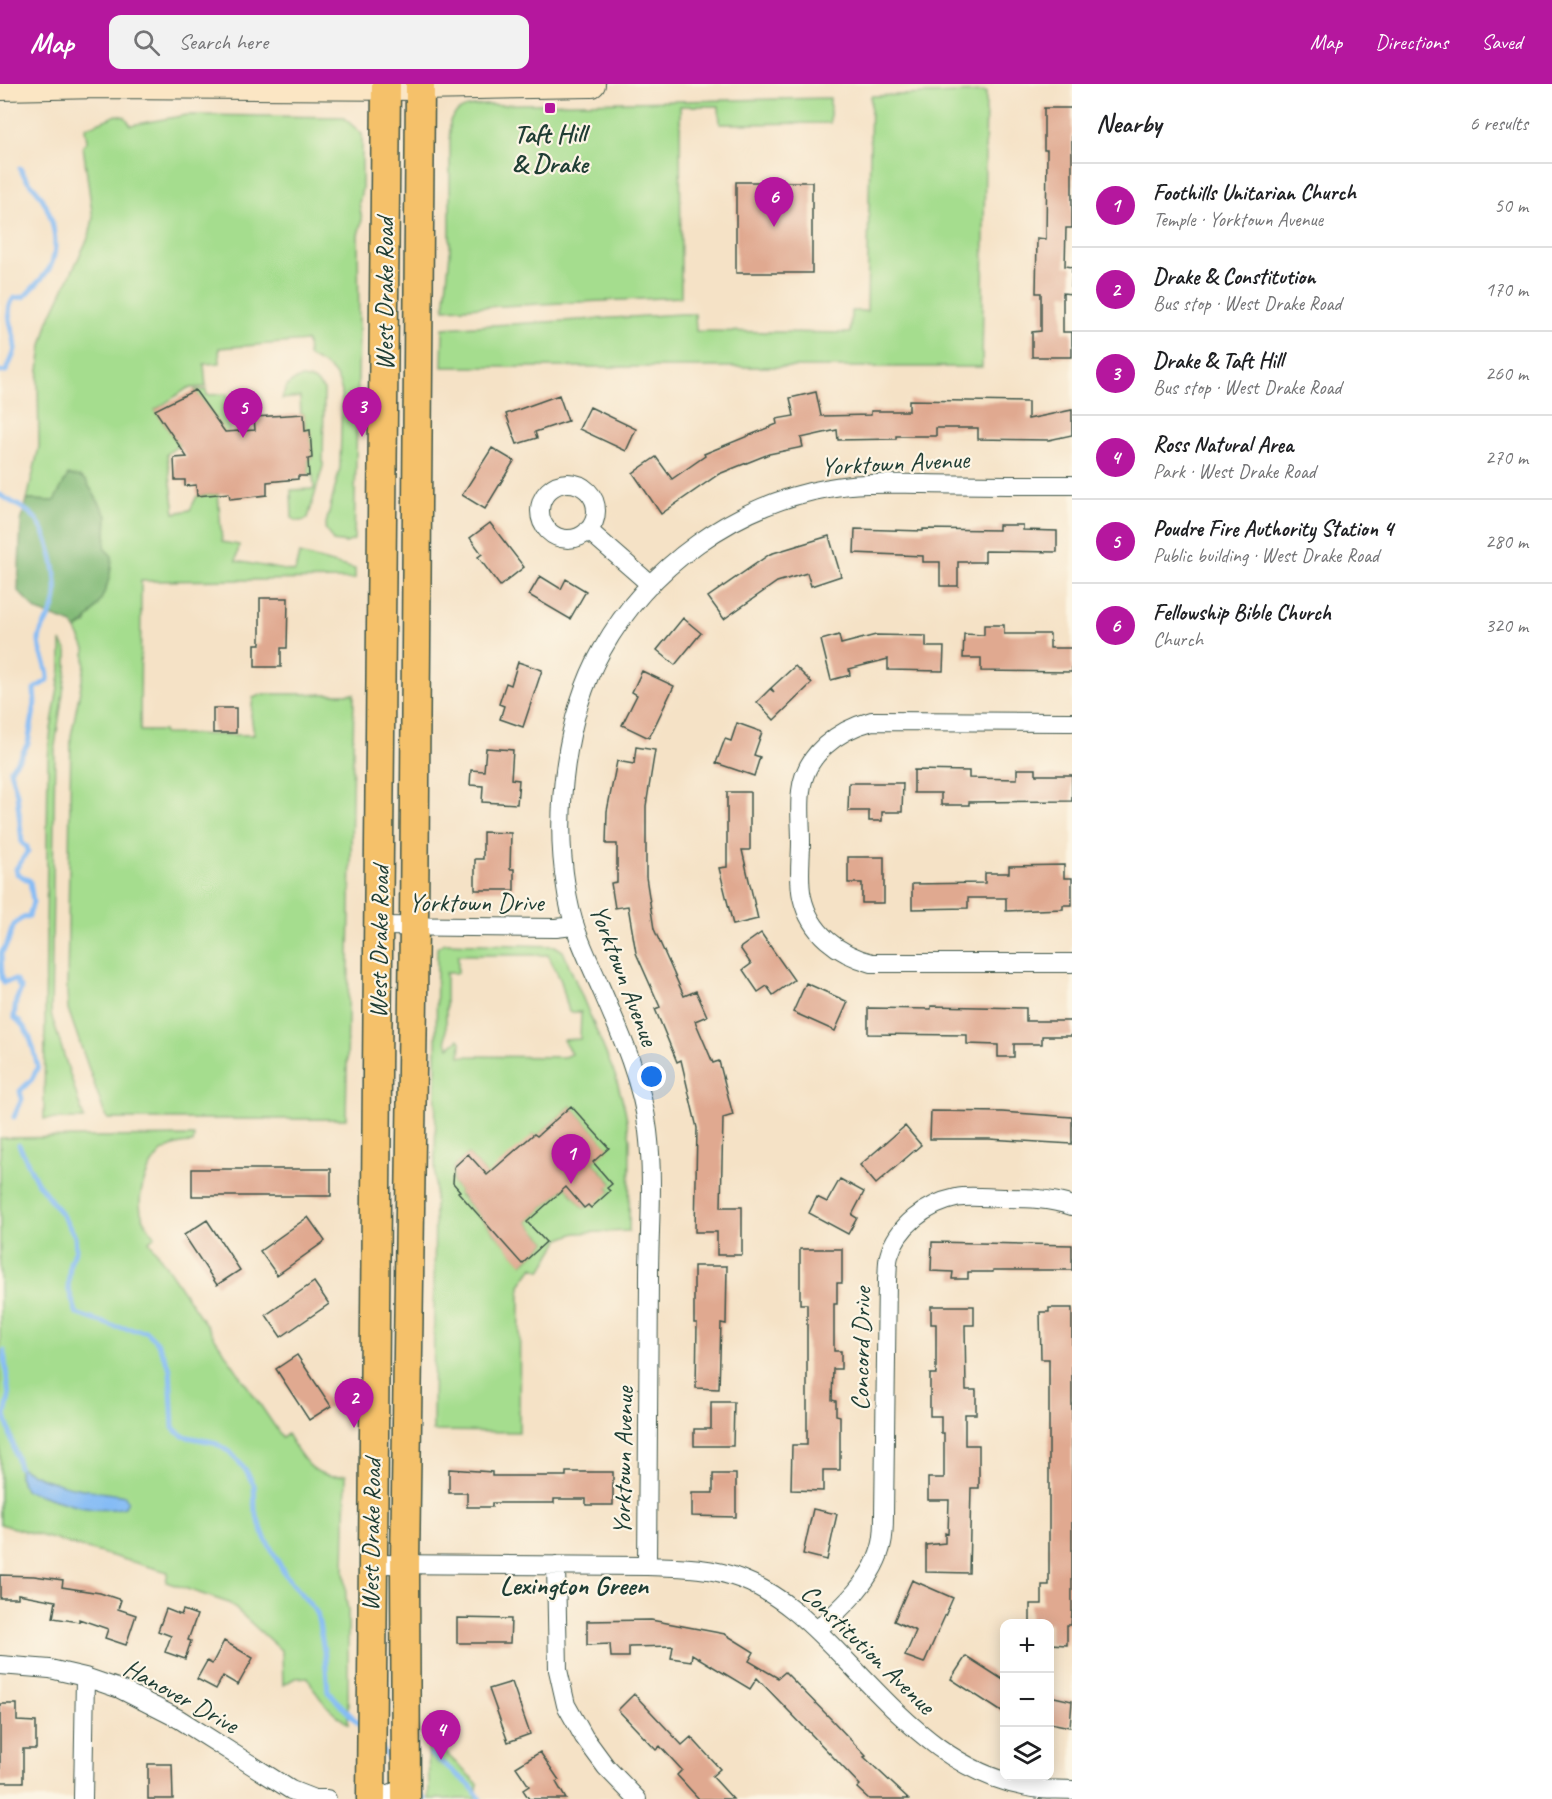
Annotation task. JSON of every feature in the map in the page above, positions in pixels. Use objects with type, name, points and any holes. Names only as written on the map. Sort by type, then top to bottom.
[{"type":"main road","points":[[0,87],[592,84]]},
{"type":"main road","name":"West Drake Road","points":[[385,1793],[370,1673],[370,1564],[379,926],[386,85]]},
{"type":"main road","name":"West Drake Road","points":[[385,1793],[406,1709],[405,1564],[414,927],[420,86]]},
{"type":"street","name":"Yorktown Avenue","points":[[647,1566],[651,1197],[648,1130],[633,1069],[573,926],[565,885],[562,852],[566,759],[577,714],[602,650],[621,621],[651,585],[705,537],[743,516],[794,495],[867,484],[1072,485]]},
{"type":"street","points":[[588,530],[651,585]]},
{"type":"street","points":[[1072,722],[872,721],[841,733],[827,743],[815,757],[806,773],[801,790],[801,896],[816,928],[842,952],[872,963],[1072,963]]},
{"type":"street","name":"Yorktown Drive","points":[[379,926],[556,928],[573,926]]},
{"type":"street","name":"Concord Drive","points":[[817,1629],[835,1614],[864,1580],[882,1544],[887,1279],[889,1256],[896,1239],[919,1214],[935,1205],[958,1197],[1041,1198],[1072,1206]]},
{"type":"street","name":"Constitution Avenue","points":[[370,1564],[647,1566],[722,1572],[771,1593],[795,1610],[817,1629],[915,1730],[942,1751],[1020,1792],[1041,1789],[1072,1790]]},
{"type":"street","points":[[556,1565],[558,1670],[566,1706],[584,1737],[606,1767],[637,1799]]},
{"type":"street","name":"Hanover Drive","points":[[0,1665],[50,1669],[86,1677],[120,1689],[161,1708],[291,1790],[305,1797],[327,1799]]},
{"type":"street","points":[[83,1799],[86,1677]]},
{"type":"green space","points":[[986,92],[982,367],[442,367],[443,328],[695,314],[696,331],[850,333],[851,311],[867,311],[871,96]]},
{"type":"green space","points":[[830,98],[830,123],[720,124],[719,106],[680,106],[681,297],[444,309],[450,253],[450,121],[460,110],[484,105]]},
{"type":"green space","points":[[117,115],[125,117],[131,125],[187,115],[343,117],[362,134],[362,189],[359,203],[362,220],[358,235],[359,333],[354,540],[346,543],[333,541],[325,528],[340,468],[342,392],[334,373],[308,356],[307,341],[219,348],[220,363],[204,364],[206,387],[188,388],[155,410],[179,445],[167,454],[175,513],[190,510],[197,496],[218,494],[222,542],[239,545],[236,561],[295,572],[299,554],[355,569],[355,579],[141,581],[140,731],[163,731],[164,734],[254,735],[251,715],[253,698],[263,694],[354,694],[346,1119],[108,1119],[68,1009],[71,736],[85,665],[85,649],[76,630],[87,623],[105,549],[107,516],[62,489],[54,501],[27,500],[39,447],[38,379],[42,346],[49,320],[89,236],[93,219],[83,146],[87,141],[85,128]]},
{"type":"green space","points":[[302,378],[314,380],[324,390],[323,466],[308,518],[300,521],[292,518],[291,490],[314,489],[313,475],[309,476],[308,459],[312,458],[310,431],[305,431],[300,397],[282,399],[289,385],[294,380]]},
{"type":"green space","points":[[195,390],[206,390],[207,395],[227,394],[229,432],[224,432]]},
{"type":"green space","points":[[68,475],[80,477],[86,481],[107,516],[105,549],[112,556],[109,577],[102,597],[91,615],[76,630],[73,624],[37,611],[18,591],[21,522],[27,500],[54,501]]},
{"type":"green space","points":[[61,641],[67,652],[67,666],[55,746],[51,1014],[84,1119],[44,1119],[48,758],[61,670]]},
{"type":"green space","points":[[444,943],[555,946],[563,951],[615,1075],[625,1109],[630,1139],[629,1231],[576,1233],[560,1239],[541,1271],[533,1267],[520,1285],[519,1432],[433,1431],[437,948]],"holes":[[[458,955],[548,955],[561,981],[569,1012],[581,1012],[580,1039],[563,1040],[571,1054],[564,1057],[460,1056],[461,1042],[459,1039],[449,1047],[446,1041],[446,973],[458,973]],[[571,1106],[608,1148],[593,1162],[612,1183],[607,1188],[610,1191],[584,1208],[566,1187],[527,1222],[546,1242],[523,1264],[458,1193],[460,1191],[453,1183],[454,1167],[468,1154],[494,1183],[534,1134],[537,1136]]]},
{"type":"green space","points":[[194,1136],[193,1143],[169,1148],[162,1152],[152,1164],[142,1188],[141,1212],[155,1236],[149,1241],[282,1437],[287,1434],[304,1459],[317,1471],[335,1476],[346,1475],[344,1573],[348,1609],[348,1724],[325,1703],[308,1677],[295,1678],[283,1685],[282,1651],[229,1603],[166,1582],[168,1572],[0,1524],[0,1138]]},
{"type":"green space","points":[[428,1736],[478,1784],[475,1799],[429,1799]]},
{"type":"water","points":[[19,1467],[58,1484],[125,1496],[128,1501],[125,1507],[100,1510],[62,1502],[25,1490],[19,1476]]},
{"type":"building","points":[[1044,108],[1072,108],[1072,228],[1066,228],[1065,266],[1072,267],[1071,294],[1063,293],[1063,332],[1072,332],[1072,357],[1032,357],[1032,332],[1041,331],[1041,293],[1036,293],[1037,238],[1046,239],[1047,150],[1044,150]]},
{"type":"building","points":[[736,182],[812,182],[812,273],[736,273]]},
{"type":"building","points":[[195,390],[225,432],[255,430],[254,417],[304,414],[305,431],[310,430],[312,458],[308,459],[309,476],[267,482],[267,495],[230,499],[229,493],[197,496],[196,485],[185,486],[185,480],[175,480],[174,458],[187,457],[155,410]]},
{"type":"building","points":[[816,392],[821,416],[871,415],[871,411],[909,411],[909,400],[1028,402],[1028,419],[1072,410],[1072,435],[1049,440],[978,439],[978,428],[936,428],[936,436],[838,440],[837,430],[801,438],[803,447],[769,454],[719,474],[661,514],[633,473],[656,457],[672,479],[705,456],[704,454],[777,424],[776,419],[794,416],[790,398]]},
{"type":"building","points":[[559,395],[568,421],[535,432],[537,438],[517,444],[506,414]]},
{"type":"building","points":[[590,407],[636,429],[626,451],[579,429]]},
{"type":"building","points":[[492,448],[514,461],[485,509],[462,495]]},
{"type":"building","points":[[490,523],[524,567],[500,586],[478,557],[482,554],[470,538]]},
{"type":"building","points":[[999,525],[1023,525],[1023,530],[1057,531],[1057,552],[985,551],[985,562],[958,562],[958,586],[940,586],[940,562],[923,562],[923,556],[854,553],[855,529],[999,530]]},
{"type":"building","points":[[829,536],[841,576],[811,586],[807,573],[777,582],[724,619],[708,597],[770,554]]},
{"type":"building","points":[[540,576],[561,589],[566,579],[586,591],[570,619],[529,595]]},
{"type":"building","points":[[260,598],[288,598],[287,648],[281,648],[281,667],[255,667],[255,644],[260,644]]},
{"type":"building","points":[[683,618],[701,633],[675,665],[657,650]]},
{"type":"building","points":[[984,625],[1004,625],[1004,634],[1050,634],[1050,648],[1072,648],[1072,672],[981,671],[981,658],[963,658],[964,634],[984,635]]},
{"type":"building","points":[[839,635],[841,644],[876,635],[926,636],[926,647],[944,647],[943,671],[888,670],[888,659],[849,669],[850,675],[831,680],[821,640]]},
{"type":"building","points":[[518,662],[542,670],[523,727],[500,719],[504,706],[499,704],[506,683],[511,685]]},
{"type":"building","points":[[795,666],[812,683],[774,720],[757,702],[770,689],[774,692],[771,688]]},
{"type":"building","points":[[642,671],[674,686],[649,738],[622,725],[637,695],[632,692]]},
{"type":"building","points":[[213,708],[236,708],[236,733],[213,733]]},
{"type":"building","points":[[737,723],[762,732],[754,755],[760,757],[754,776],[716,763],[725,739],[731,741]]},
{"type":"building","points":[[636,747],[655,750],[646,806],[646,877],[654,929],[684,996],[696,991],[707,1016],[695,1021],[713,1063],[719,1061],[733,1115],[723,1118],[721,1207],[742,1207],[742,1255],[717,1255],[717,1232],[695,1232],[697,1128],[681,1060],[677,1062],[655,1009],[660,1007],[636,953],[628,906],[615,908],[611,883],[617,882],[617,844],[606,844],[607,811],[617,761],[634,764]]},
{"type":"building","points":[[486,748],[513,750],[511,779],[519,780],[517,804],[482,802],[483,786],[470,785],[471,770],[484,771]]},
{"type":"building","points":[[1017,769],[1036,769],[1036,775],[1072,775],[1072,801],[969,802],[969,805],[941,805],[941,793],[914,793],[914,770],[969,771],[969,778],[1017,779]]},
{"type":"building","points":[[849,783],[903,783],[902,812],[882,812],[882,821],[869,821],[869,811],[848,811]]},
{"type":"building","points":[[727,792],[750,792],[750,850],[742,850],[758,919],[733,925],[719,868],[727,867]]},
{"type":"building","points":[[483,832],[511,833],[510,869],[514,869],[514,890],[475,890],[475,859],[483,859]]},
{"type":"building","points":[[848,857],[884,857],[884,903],[862,903],[862,883],[848,883]]},
{"type":"building","points":[[1064,865],[1064,878],[1072,878],[1072,905],[1063,905],[1063,909],[1006,911],[1006,898],[968,898],[968,908],[912,909],[912,884],[985,883],[985,873],[1009,873],[1009,866]]},
{"type":"building","points":[[761,933],[794,980],[773,995],[767,986],[758,992],[743,970],[751,964],[740,948]]},
{"type":"building","points":[[806,983],[848,1002],[835,1031],[793,1012]]},
{"type":"building","points":[[931,1006],[1026,1008],[1026,1021],[1072,1021],[1072,1036],[1042,1036],[1042,1044],[1014,1044],[1014,1057],[998,1057],[998,1045],[967,1044],[967,1035],[868,1034],[868,1008],[931,1009]]},
{"type":"building","points":[[571,1106],[609,1148],[593,1162],[612,1184],[607,1188],[610,1191],[591,1208],[588,1205],[584,1208],[566,1187],[527,1222],[546,1242],[522,1264],[458,1192],[460,1191],[453,1183],[454,1167],[468,1154],[487,1175],[534,1134],[537,1136]]},
{"type":"building","points":[[931,1111],[1002,1112],[1072,1117],[1072,1144],[989,1139],[930,1139]]},
{"type":"building","points":[[905,1126],[921,1145],[876,1184],[860,1165]]},
{"type":"building","points":[[192,1169],[331,1169],[331,1196],[192,1196]]},
{"type":"building","points":[[840,1179],[864,1192],[852,1215],[857,1218],[848,1234],[809,1213],[817,1197],[827,1202]]},
{"type":"building","points":[[308,1217],[325,1241],[277,1275],[260,1251]]},
{"type":"building","points":[[207,1220],[240,1270],[217,1285],[184,1235]]},
{"type":"building","points":[[932,1242],[1072,1245],[1072,1270],[993,1270],[993,1272],[968,1272],[968,1279],[952,1279],[953,1272],[931,1271]]},
{"type":"building","points":[[800,1249],[842,1249],[842,1283],[837,1283],[837,1304],[834,1304],[834,1351],[841,1351],[841,1369],[833,1369],[832,1400],[836,1401],[836,1415],[840,1416],[840,1470],[823,1470],[823,1491],[791,1490],[792,1445],[807,1445],[807,1304],[800,1304]]},
{"type":"building","points":[[694,1266],[727,1266],[726,1324],[721,1323],[719,1389],[696,1388],[697,1323],[694,1323]]},
{"type":"building","points":[[314,1282],[329,1304],[281,1337],[266,1315]]},
{"type":"building","points":[[931,1306],[974,1306],[974,1325],[965,1325],[966,1390],[976,1390],[976,1414],[965,1414],[965,1445],[979,1445],[979,1488],[971,1488],[969,1573],[926,1572],[926,1545],[945,1543],[945,1533],[948,1534],[949,1500],[928,1500],[928,1478],[944,1478],[944,1433],[941,1433],[941,1416],[930,1416],[930,1374],[936,1374],[936,1324],[931,1324]]},
{"type":"building","points":[[1049,1308],[1072,1308],[1072,1610],[1071,1625],[1067,1625],[1067,1645],[1054,1644],[1054,1619],[1030,1619],[1030,1604],[1042,1604],[1042,1585],[1049,1585],[1049,1359],[1041,1359],[1040,1312],[1049,1312]]},
{"type":"building","points":[[297,1355],[331,1406],[309,1420],[276,1369]]},
{"type":"building","points":[[711,1402],[734,1402],[733,1446],[694,1446],[694,1429],[711,1429]]},
{"type":"building","points":[[449,1469],[492,1472],[492,1476],[566,1476],[566,1472],[613,1472],[613,1505],[586,1505],[586,1499],[554,1499],[554,1503],[492,1503],[492,1507],[467,1507],[467,1493],[449,1493]]},
{"type":"building","points":[[713,1474],[736,1474],[736,1517],[692,1516],[692,1493],[713,1493]]},
{"type":"building","points":[[813,1509],[837,1514],[827,1560],[803,1554]]},
{"type":"building","points":[[0,1575],[63,1580],[62,1587],[100,1593],[121,1600],[118,1609],[136,1615],[126,1645],[105,1638],[108,1629],[79,1619],[79,1622],[53,1618],[56,1601],[18,1594],[18,1598],[0,1598]]},
{"type":"building","points":[[912,1580],[953,1598],[924,1663],[905,1656],[916,1631],[894,1621]]},
{"type":"building","points":[[166,1609],[181,1615],[183,1610],[197,1615],[188,1640],[191,1641],[185,1659],[165,1652],[171,1636],[158,1631]]},
{"type":"building","points":[[457,1618],[511,1619],[510,1643],[457,1643]]},
{"type":"building","points":[[651,1620],[725,1634],[754,1652],[749,1661],[778,1678],[785,1672],[866,1756],[864,1757],[909,1799],[869,1799],[857,1788],[860,1785],[757,1678],[750,1689],[692,1654],[691,1661],[671,1658],[673,1646],[629,1647],[629,1657],[611,1657],[610,1644],[587,1645],[587,1621]]},
{"type":"building","points":[[224,1641],[253,1658],[238,1685],[223,1676],[216,1689],[197,1679],[207,1661],[212,1664]]},
{"type":"building","points":[[966,1656],[1000,1678],[1000,1711],[951,1679]]},
{"type":"building","points":[[512,1682],[530,1734],[508,1742],[489,1689]]},
{"type":"building","points":[[634,1694],[682,1745],[691,1737],[720,1769],[712,1776],[733,1799],[699,1799],[677,1775],[682,1770],[660,1746],[656,1750],[618,1710]]},
{"type":"building","points":[[1054,1697],[1072,1701],[1070,1727],[1054,1724]]},
{"type":"building","points":[[0,1704],[17,1704],[17,1721],[36,1722],[36,1749],[23,1749],[23,1782],[0,1782]]},
{"type":"building","points":[[540,1752],[559,1780],[556,1782],[566,1799],[529,1799],[523,1790],[529,1786],[516,1767]]},
{"type":"building","points":[[148,1764],[172,1764],[173,1799],[148,1799]]},
{"type":"waterway","points":[[0,372],[6,371],[15,349],[9,316],[11,304],[14,298],[24,297],[49,269],[55,252],[54,233],[46,206],[40,194],[20,168]]},
{"type":"waterway","points":[[0,495],[28,511],[40,526],[53,560],[56,586],[54,606],[39,640],[48,680],[34,689],[35,704],[28,743],[10,770],[17,794],[22,843],[28,851],[16,869],[16,873],[30,881],[33,902],[29,916],[17,922],[1,953],[2,977],[4,982],[15,980],[21,989],[16,1001],[14,1017],[28,1034],[38,1067],[32,1079],[20,1091],[22,1099],[14,1117]]},
{"type":"waterway","points":[[19,1145],[37,1182],[75,1236],[76,1249],[70,1263],[68,1288],[77,1314],[116,1327],[146,1331],[157,1342],[170,1369],[173,1428],[183,1436],[213,1442],[230,1452],[245,1469],[254,1485],[255,1511],[265,1538],[285,1574],[317,1613],[325,1656],[328,1692],[361,1726]]},
{"type":"waterway","points":[[4,1351],[9,1397],[5,1415],[19,1467]]},
{"type":"waterway","points":[[381,1749],[396,1767]]},
{"type":"waterway","points":[[431,1754],[471,1786],[480,1799]]},
{"type":"waterway","points":[[416,1789],[425,1799]]},
{"type":"place","name":"Taft Hill & Drake","points":[[550,108]]},
{"type":"place","name":"Fellowship Bible Church","points":[[774,227]]},
{"type":"place","name":"Drake & Taft Hill","points":[[362,437]]},
{"type":"place","name":"Poudre Fire Authority Station 4","points":[[243,438]]},
{"type":"place","name":"Foothills Unitarian Church","points":[[571,1184]]},
{"type":"place","name":"Drake & Constitution","points":[[354,1428]]},
{"type":"place","name":"Ross Natural Area","points":[[441,1760]]},
{"type":"district","name":"Lexington Green","points":[[574,1585]]}]
